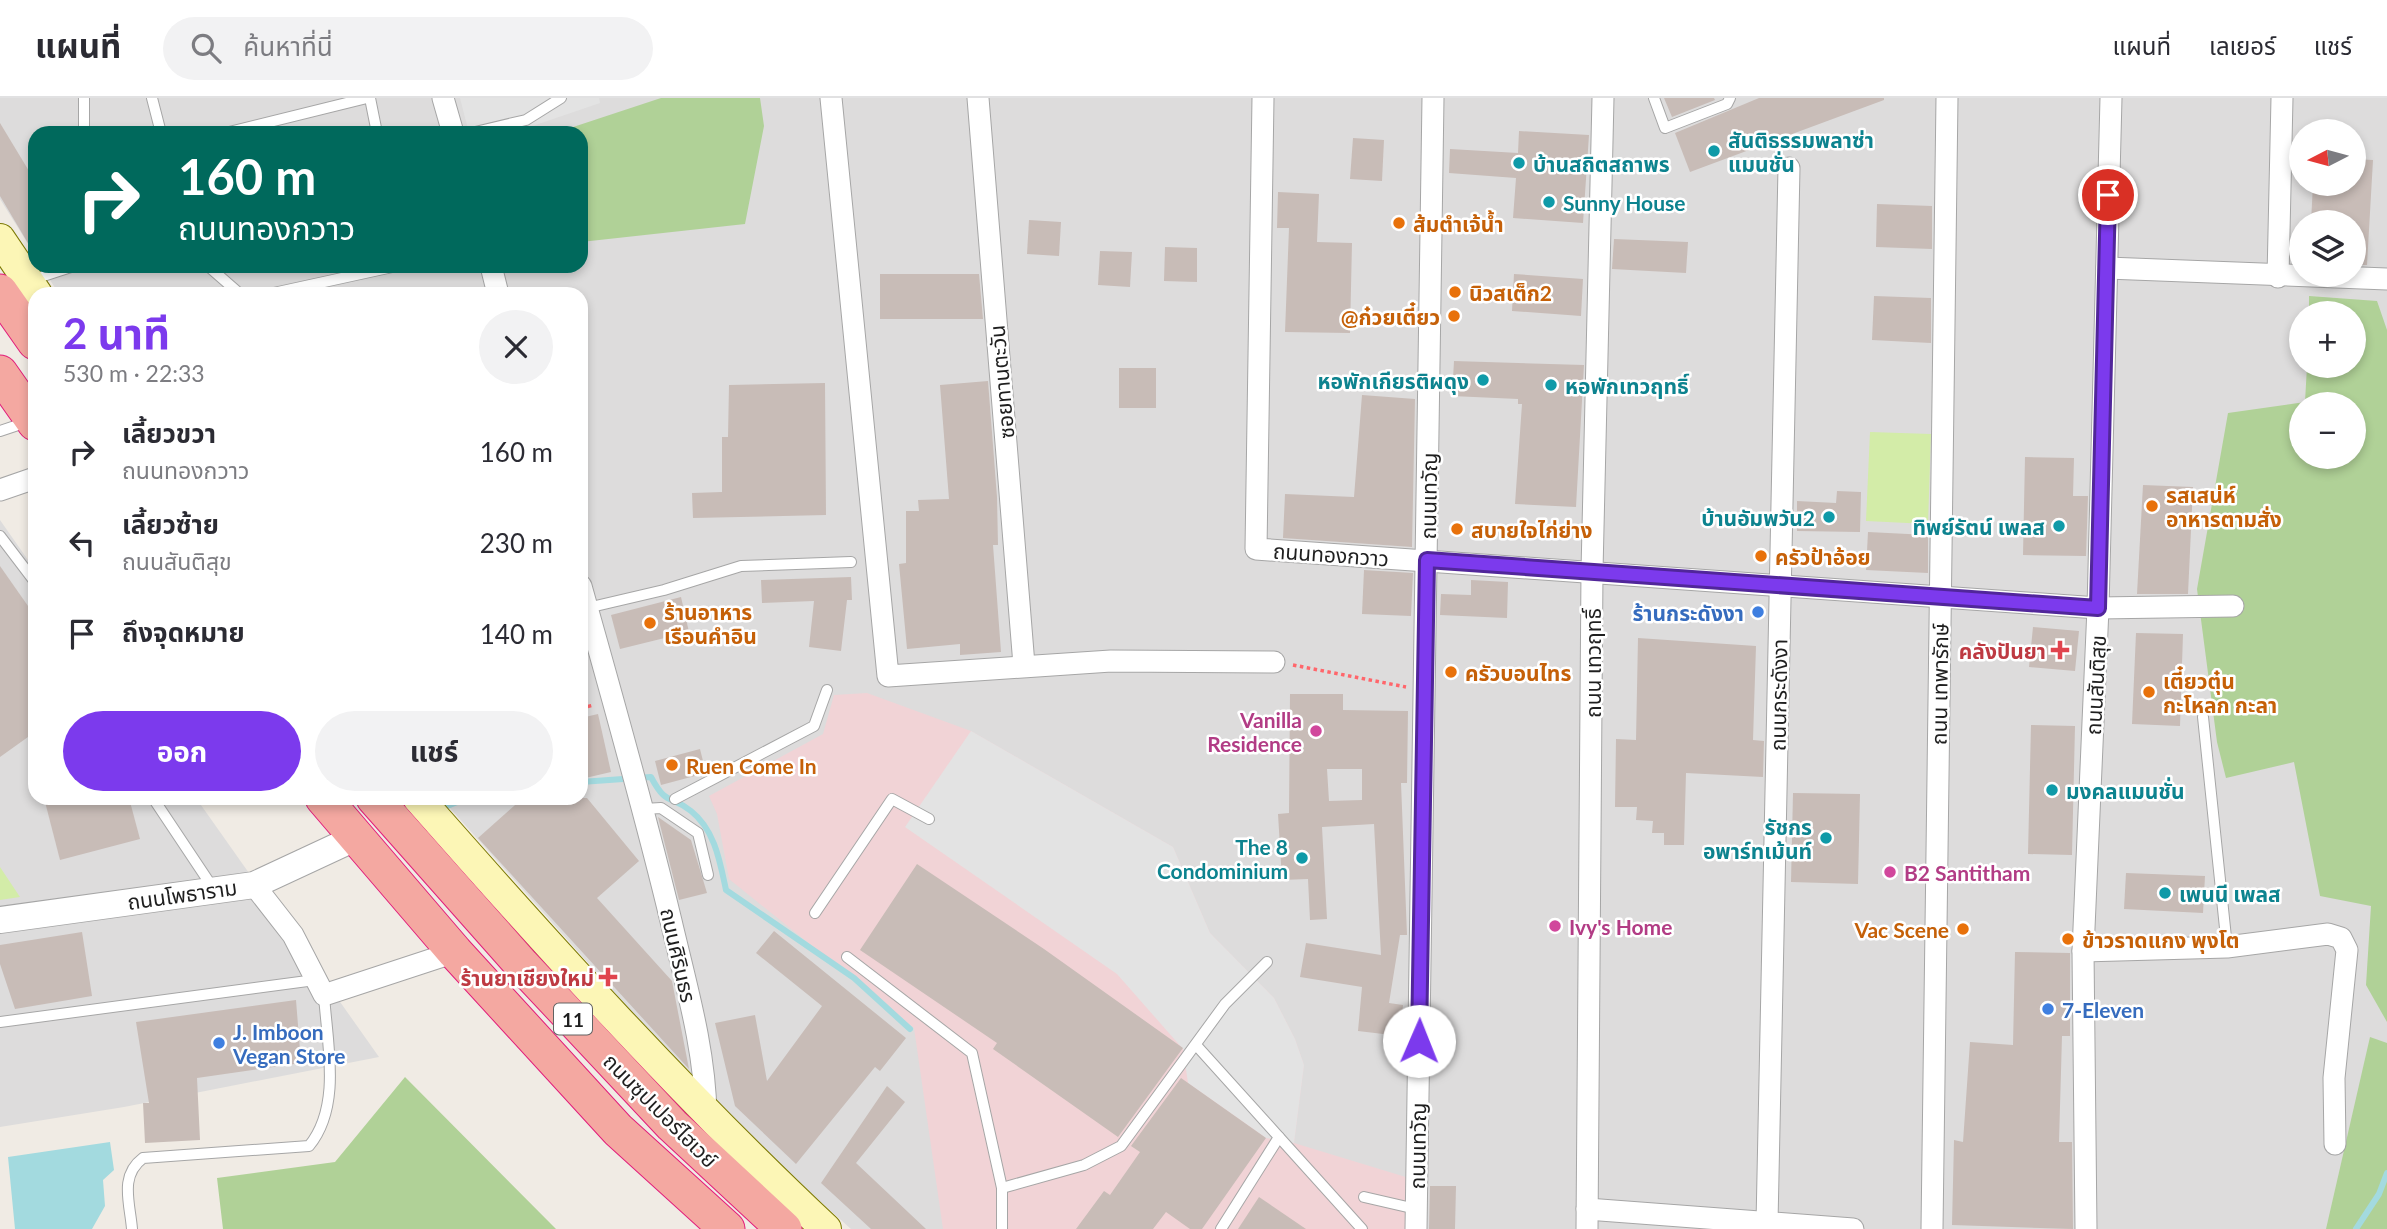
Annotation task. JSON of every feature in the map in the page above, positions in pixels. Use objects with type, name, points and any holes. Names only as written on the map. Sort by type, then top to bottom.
[{"type":"highway","points":[[22,289],[28,313]]},
{"type":"highway","points":[[0,373],[28,413]]},
{"type":"highway","name":"ถนนซุปเปอร์ไฮเวย์","points":[[329,805],[455,952],[618,1130],[726,1229]]},
{"type":"highway","name":"ถนนซุปเปอร์ไฮเวย์","points":[[380,805],[522,965],[672,1125],[784,1229]]},
{"type":"main road","points":[[0,239],[22,289]]},
{"type":"main road","points":[[424,805],[617,1021],[706,1115],[825,1229]]},
{"type":"street","points":[[443,98],[451,126]]},
{"type":"street","points":[[831,98],[888,676],[1111,661],[1274,662]]},
{"type":"street","name":"ซอยทานตะวัน","points":[[978,98],[1024,666]]},
{"type":"street","name":"ถนนทองกวาว","points":[[1263,98],[1256,549],[2098,608],[2234,606]]},
{"type":"street","name":"ถนนเทวัญ","points":[[1416,1219],[1433,98]]},
{"type":"street","name":"ถนน เทวฤทธิ์","points":[[1587,1219],[1592,572],[1603,98]]},
{"type":"street","name":"ถนน เทพารักษ์","points":[[1932,1229],[1947,98]]},
{"type":"street","name":"ถนนสันติสุข","points":[[2086,1229],[2083,951],[2098,608],[2111,98]]},
{"type":"street","points":[[2278,277],[2282,98]]},
{"type":"street","name":"ถนนกระดังงา","points":[[1767,1223],[1789,168]]},
{"type":"street","points":[[2107,268],[2278,277],[2387,279]]},
{"type":"street","points":[[0,489],[28,480]]},
{"type":"street","name":"ถนนศิรินธร","points":[[588,612],[642,803],[693,1014],[705,1076],[706,1115]]},
{"type":"street","name":"ถนนโพธาราม","points":[[0,920],[254,885],[355,838]]},
{"type":"street","points":[[254,885],[293,935],[319,987],[455,952]]},
{"type":"street","points":[[2083,951],[2227,947],[2328,934],[2341,938],[2347,950],[2334,1078],[2335,1144]]},
{"type":"street","points":[[1587,1219],[1767,1223],[1853,1229]]},
{"type":"lane","points":[[84,98],[84,126]]},
{"type":"lane","points":[[152,98],[159,126]]},
{"type":"lane","points":[[254,126],[368,98],[375,126]]},
{"type":"lane","points":[[501,126],[526,120],[561,98]]},
{"type":"lane","points":[[1654,98],[1665,128],[1727,104],[1730,98]]},
{"type":"lane","points":[[22,289],[58,273]]},
{"type":"lane","points":[[216,273],[232,287]]},
{"type":"lane","points":[[301,287],[365,273]]},
{"type":"lane","points":[[0,431],[28,423]]},
{"type":"lane","points":[[0,537],[28,573]]},
{"type":"lane","points":[[588,608],[664,590],[741,566],[850,562]]},
{"type":"lane","points":[[675,799],[814,726],[827,690]]},
{"type":"lane","points":[[2203,717],[2227,947]]},
{"type":"lane","points":[[815,913],[891,799],[929,819]]},
{"type":"lane","points":[[642,803],[661,808],[698,833],[708,875]]},
{"type":"lane","points":[[158,805],[214,890]]},
{"type":"lane","points":[[846,957],[972,1053],[1002,1188],[1002,1229]]},
{"type":"lane","points":[[1002,1188],[1084,1164],[1121,1146],[1225,1004],[1266,962]]},
{"type":"lane","points":[[0,1022],[319,987],[330,1083],[322,1130],[309,1146],[143,1158],[132,1166],[127,1180],[132,1225],[122,1229]]},
{"type":"lane","points":[[1195,1045],[1362,1229]]},
{"type":"lane","points":[[1221,1229],[1279,1137]]},
{"type":"lane","points":[[1364,1198],[1416,1219]]},
{"type":"path","points":[[1274,662],[1425,691]]},
{"type":"shaded area","points":[[0,98],[2387,98],[2387,1229],[851,1229],[722,1113],[447,805],[588,805],[588,287],[54,287],[46,273],[588,273],[588,126],[28,126],[28,244],[0,199]]},
{"type":"shaded area","points":[[460,98],[599,98],[600,103],[533,126],[467,126]]},
{"type":"shaded area","points":[[0,520],[28,560],[28,805],[201,805],[379,1057],[124,1107],[0,1127]]},
{"type":"shaded area","points":[[867,693],[971,731],[1173,847],[1210,933],[1274,998],[1295,1039],[1304,1065],[1294,1143],[1409,1178],[1407,1229],[943,1229],[914,1028],[729,879],[717,814],[709,796],[823,734],[834,695]]},
{"type":"shaded area","points":[[971,731],[1173,847],[1210,933],[1274,998],[1295,1039],[1304,1065],[1294,1143],[1266,1138],[1188,1083],[1183,1049],[1117,974],[905,827]]},
{"type":"green space","points":[[661,98],[760,98],[764,126],[745,224],[588,241],[588,126],[576,126]]},
{"type":"green space","points":[[2309,296],[2377,301],[2387,330],[2387,1022],[2366,985],[2371,906],[2320,896],[2294,762],[2226,778],[2217,742],[2197,589],[2228,413],[2289,404],[2289,469],[2366,469],[2366,392],[2306,392],[2306,378],[2366,378],[2366,301],[2309,301]]},
{"type":"green space","points":[[1870,432],[1931,434],[1928,524],[1866,521]]},
{"type":"green space","points":[[0,867],[20,897],[0,900]]},
{"type":"green space","points":[[2370,1037],[2387,1043],[2387,1229],[2326,1229]]},
{"type":"green space","points":[[405,1077],[556,1229],[223,1229],[217,1178],[335,1162]]},
{"type":"water","points":[[110,1142],[114,1170],[103,1180],[105,1206],[92,1229],[15,1229],[8,1157]]},
{"type":"building","points":[[1664,98],[1714,98],[1715,100],[1672,117]]},
{"type":"building","name":"สันติธรรมพลาซ่า แมนชั่น","points":[[1759,98],[1884,100],[1690,172],[1675,133]]},
{"type":"building","points":[[0,123],[28,169],[28,243],[0,196]]},
{"type":"building","name":"บ้านสถิตสถาพร","points":[[1519,131],[1589,135],[1583,223],[1513,218],[1516,178],[1449,173],[1450,149],[1518,153]]},
{"type":"building","points":[[1353,138],[1384,140],[1382,181],[1350,179]]},
{"type":"building","points":[[2366,160],[2373,160],[2367,265],[2366,210],[2312,210],[2312,196],[2366,196]]},
{"type":"building","points":[[1278,192],[1319,194],[1317,242],[1352,243],[1350,333],[1285,332],[1289,228],[1277,228]]},
{"type":"building","points":[[1877,204],[1932,206],[1932,249],[1876,247]]},
{"type":"building","points":[[1029,220],[1061,222],[1059,256],[1027,254]]},
{"type":"building","points":[[1614,239],[1688,242],[1686,273],[1612,269]]},
{"type":"building","points":[[1165,247],[1197,248],[1197,282],[1164,281]]},
{"type":"building","points":[[1100,251],[1132,252],[1130,287],[1098,285]]},
{"type":"building","points":[[880,274],[979,274],[983,319],[880,319]]},
{"type":"building","points":[[1514,274],[1583,279],[1581,316],[1512,311]]},
{"type":"building","points":[[1874,296],[1931,298],[1931,343],[1872,340]]},
{"type":"building","points":[[1454,361],[1584,365],[1576,507],[1515,504],[1522,404],[1518,404],[1518,399],[1452,396]]},
{"type":"building","points":[[1119,368],[1156,368],[1156,408],[1119,408]]},
{"type":"building","points":[[988,381],[997,497],[998,545],[993,545],[1001,652],[960,655],[960,644],[907,649],[899,564],[906,563],[906,511],[919,511],[918,500],[949,499],[940,385]]},
{"type":"building","points":[[825,383],[826,515],[693,518],[692,493],[722,492],[722,437],[728,437],[729,385]]},
{"type":"building","points":[[1362,395],[1415,399],[1412,547],[1283,538],[1285,494],[1354,497]]},
{"type":"building","name":"ทิพย์รัตน์ เพลส","points":[[2025,457],[2074,458],[2073,496],[2088,496],[2086,556],[2023,555]]},
{"type":"building","points":[[2143,485],[2193,487],[2188,594],[2137,594]]},
{"type":"building","name":"บ้านอัมพวัน2","points":[[1837,491],[1861,492],[1860,532],[1797,531],[1797,501],[1836,503]]},
{"type":"building","points":[[1868,532],[1928,535],[1928,573],[1866,570]]},
{"type":"building","points":[[0,566],[28,606],[28,737],[0,757]]},
{"type":"building","points":[[1364,570],[1413,573],[1411,616],[1362,614]]},
{"type":"building","points":[[851,577],[852,600],[847,600],[841,651],[809,647],[814,601],[762,603],[761,580]]},
{"type":"building","points":[[1471,580],[1508,582],[1507,618],[1440,615],[1441,594],[1471,595]]},
{"type":"building","name":"ร้านอาหาร เรือนคำอิน","points":[[681,597],[689,632],[620,649],[611,615]]},
{"type":"building","points":[[2033,627],[2079,631],[2075,671],[2029,667]]},
{"type":"building","points":[[2136,633],[2183,634],[2180,726],[2132,724]]},
{"type":"building","points":[[1638,638],[1756,646],[1753,740],[1764,741],[1763,777],[1686,773],[1684,845],[1664,845],[1664,833],[1652,833],[1653,821],[1636,820],[1637,807],[1615,807],[1616,739],[1636,740]]},
{"type":"building","points":[[1290,694],[1343,694],[1343,710],[1408,711],[1407,783],[1401,783],[1407,935],[1400,935],[1389,1003],[1403,1005],[1400,1036],[1358,1031],[1362,987],[1300,977],[1306,943],[1381,955],[1374,824],[1322,827],[1327,919],[1310,920],[1308,879],[1282,880],[1278,814],[1289,813]],"holes":[[[1327,769],[1362,769],[1362,800],[1329,801]]]},
{"type":"building","points":[[598,714],[611,772],[588,777],[588,716]]},
{"type":"building","name":"มงคลแมนชั่น","points":[[2031,725],[2075,726],[2072,855],[2028,854]]},
{"type":"building","points":[[700,749],[706,773],[661,785],[655,761]]},
{"type":"building","name":"รัชกร อพาร์ทเม้นท์","points":[[1793,793],[1860,794],[1858,884],[1791,882]]},
{"type":"building","points":[[588,799],[639,861],[597,898],[672,981],[689,1069],[478,838],[515,805],[588,805]]},
{"type":"building","points":[[46,805],[131,805],[140,839],[60,860]]},
{"type":"building","points":[[658,817],[691,840],[707,893],[679,900]]},
{"type":"building","points":[[917,864],[1044,949],[1183,1048],[1118,1137],[993,1049],[997,1043],[860,950]]},
{"type":"building","name":"เพนนี เพลส","points":[[2126,873],[2205,876],[2203,913],[2124,909]]},
{"type":"building","points":[[774,931],[906,1038],[880,1071],[875,1067],[796,1164],[735,1106],[715,1023],[755,1015],[767,1081],[822,1006],[756,953]]},
{"type":"building","points":[[82,932],[92,996],[15,1009],[0,964],[0,945]]},
{"type":"building","points":[[2015,952],[2070,953],[2070,1036],[2062,1036],[2059,1142],[2072,1142],[2073,1229],[1952,1225],[1954,1140],[1963,1142],[1970,1042],[2013,1045]]},
{"type":"building","name":"J. Imboon Vegan Store","points":[[296,1000],[301,1063],[197,1078],[200,1140],[145,1143],[143,1103],[149,1103],[136,1022]]},
{"type":"building","points":[[1181,1078],[1266,1138],[1202,1229],[1190,1229],[1166,1212],[1153,1229],[1076,1229],[1104,1191],[1110,1195],[1140,1152],[1131,1146]]},
{"type":"building","points":[[887,1086],[905,1102],[856,1163],[926,1229],[871,1229],[821,1183]]},
{"type":"building","points":[[1430,1186],[1456,1186],[1455,1229],[1429,1229]]},
{"type":"building","points":[[1259,1197],[1306,1229],[1238,1229]]},
{"type":"waterway","points":[[588,782],[651,777],[661,793],[691,811],[706,827],[715,847],[726,890],[854,978],[910,1029]]},
{"type":"waterway","points":[[440,809],[450,805]]},
{"type":"waterway","points":[[2356,1229],[2379,1194],[2387,1173]]},
{"type":"place","name":"สันติธรรมพลาซ่า แมนชั่น","points":[[1714,151]]},
{"type":"place","name":"บ้านสถิตสถาพร","points":[[1519,163]]},
{"type":"place","name":"Sunny House","points":[[1549,202]]},
{"type":"place","name":"ส้มตำเจ้น้ำ","points":[[1399,223]]},
{"type":"place","name":"นิวสเต็ก2","points":[[1455,292]]},
{"type":"place","name":"@ก๋วยเตี๋ยว","points":[[1454,316]]},
{"type":"place","name":"หอพักเกียรติผดุง","points":[[1483,380]]},
{"type":"place","name":"หอพักเทวฤทธิ์","points":[[1551,385]]},
{"type":"place","name":"รสเสน่ห์ อาหารตามสั่ง","points":[[2152,506]]},
{"type":"place","name":"บ้านอัมพวัน2","points":[[1829,517]]},
{"type":"place","name":"ทิพย์รัตน์ เพลส","points":[[2059,526]]},
{"type":"place","name":"สบายใจไก่ย่าง","points":[[1457,529]]},
{"type":"place","name":"ครัวป้าอ้อย","points":[[1761,556]]},
{"type":"place","name":"ร้านกระดังงา","points":[[1758,612]]},
{"type":"place","name":"ร้านอาหาร เรือนคำอิน","points":[[650,623]]},
{"type":"place","name":"คลังปันยา","points":[[2060,650]]},
{"type":"place","name":"ครัวบอนไทร","points":[[1451,672]]},
{"type":"place","name":"เตี๋ยวตุ๋น กะโหลก กะลา","points":[[2149,692]]},
{"type":"place","name":"Vanilla Residence","points":[[1316,731]]},
{"type":"place","name":"Ruen Come In","points":[[672,765]]},
{"type":"place","name":"มงคลแมนชั่น","points":[[2052,790]]},
{"type":"place","name":"รัชกร อพาร์ทเม้นท์","points":[[1826,838]]},
{"type":"place","name":"The 8 Condominium","points":[[1302,858]]},
{"type":"place","name":"B2 Santitham","points":[[1890,872]]},
{"type":"place","name":"เพนนี เพลส","points":[[2165,893]]},
{"type":"place","name":"Ivy's Home","points":[[1555,926]]},
{"type":"place","name":"Vac Scene","points":[[1963,929]]},
{"type":"place","name":"ข้าวราดแกง พุงโต","points":[[2068,939]]},
{"type":"place","name":"ร้านยาเชียงใหม่","points":[[608,977]]},
{"type":"place","name":"7-Eleven","points":[[2048,1009]]},
{"type":"place","name":"J. Imboon Vegan Store","points":[[219,1043]]},
{"type":"route","points":[[1419,1041],[1427,560],[2098,608],[2108,195]]}]
